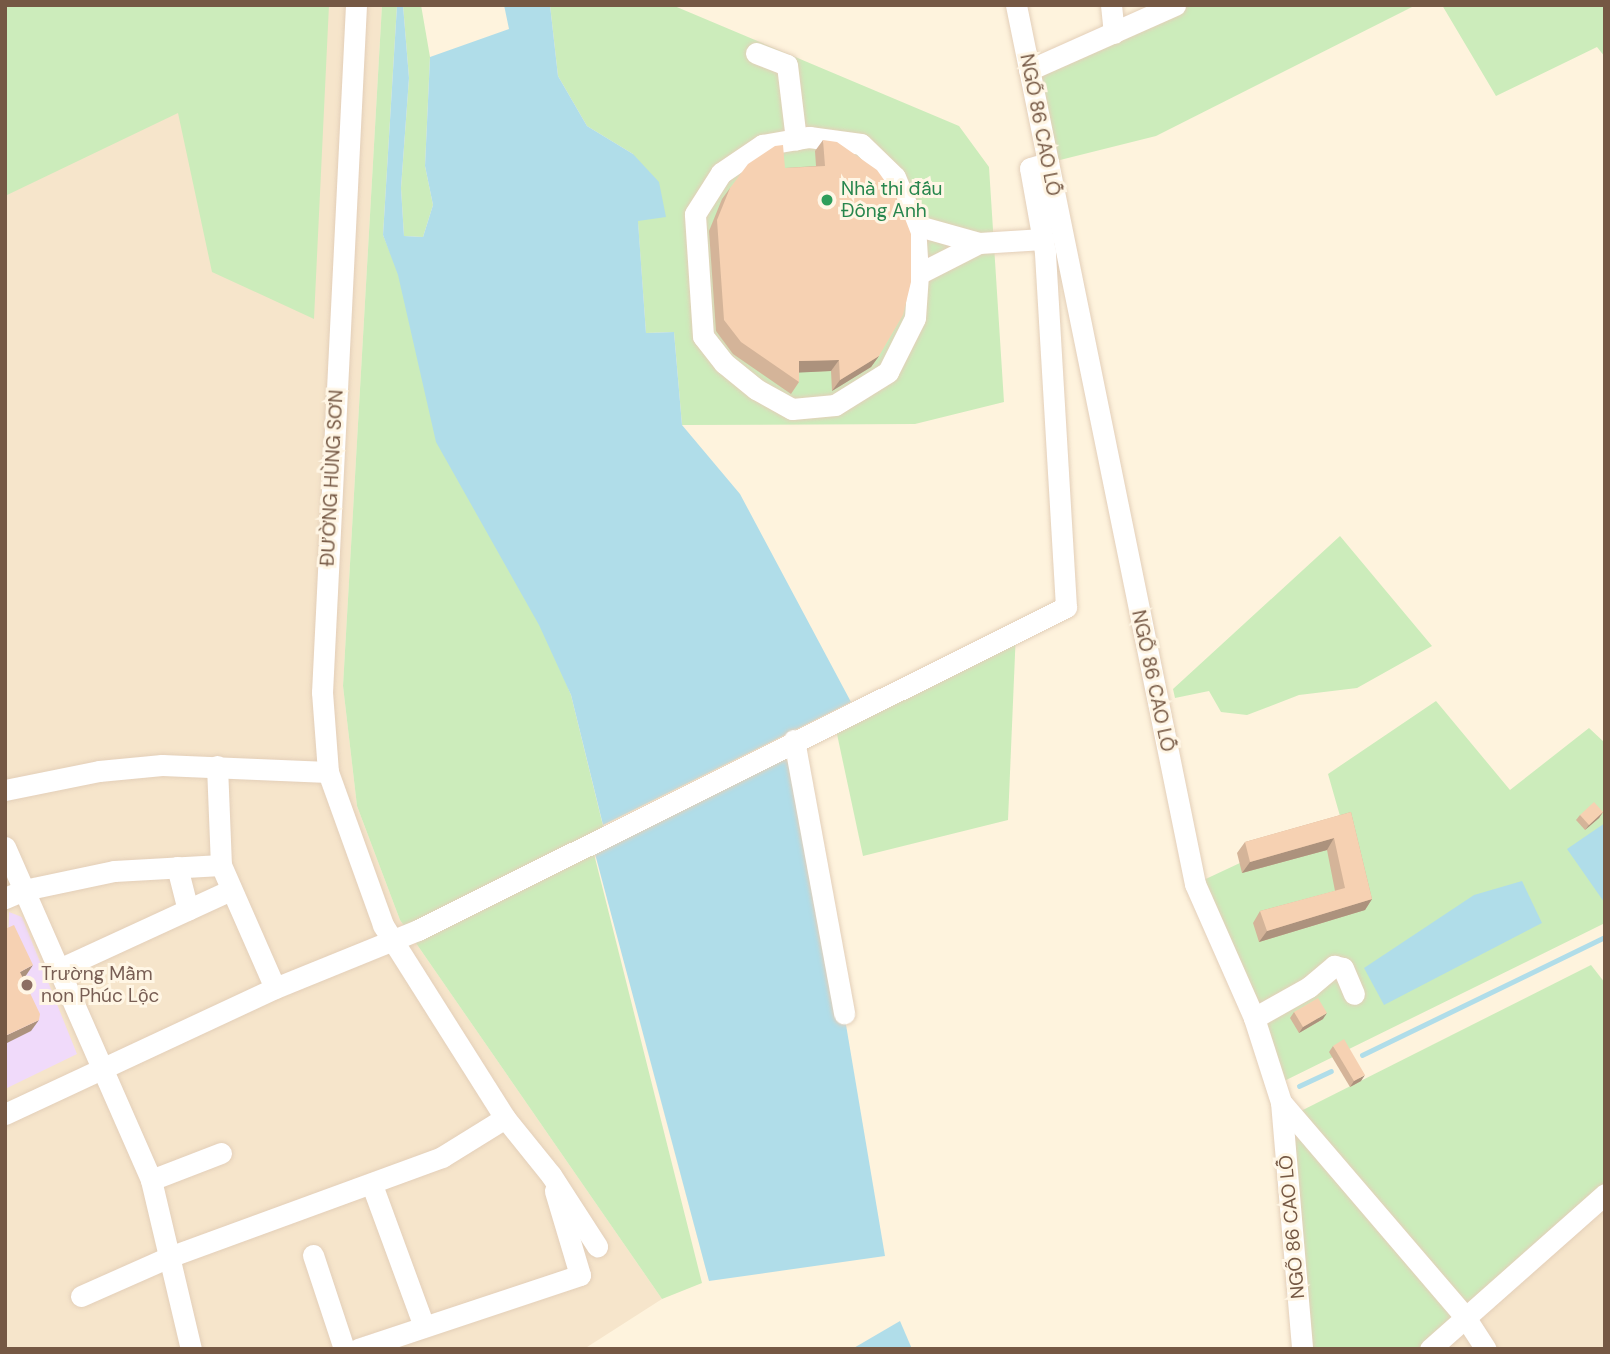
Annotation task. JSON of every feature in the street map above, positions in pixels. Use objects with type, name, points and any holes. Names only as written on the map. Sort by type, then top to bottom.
[{"type":"street","name":"ĐƯỜNG HÙNG SƠN","points":[[356,5],[322,692],[328,772],[376,911],[391,940],[505,1118],[551,1175],[597,1247]]},
{"type":"street","name":"NGÕ 86 CAO LỖ","points":[[1016,5],[1195,884],[1254,1018],[1281,1102],[1302,1349]]},
{"type":"street","points":[[1111,5],[1114,33]]},
{"type":"street","points":[[1029,70],[1175,5]]},
{"type":"street","points":[[756,53],[788,65],[796,139]]},
{"type":"street","points":[[796,139],[861,144],[895,177],[915,225],[918,274],[915,317],[888,372],[835,405],[792,409],[756,389],[724,363],[703,336],[695,214],[722,173],[762,145],[796,139]]},
{"type":"street","points":[[5,1114],[275,988],[391,940],[592,846],[794,740],[1066,607],[1043,239],[1030,168],[1048,163]]},
{"type":"street","points":[[915,225],[979,243],[1043,239]]},
{"type":"street","points":[[918,274],[979,243]]},
{"type":"street","points":[[794,740],[844,1013]]},
{"type":"street","points":[[218,766],[221,865],[275,988]]},
{"type":"street","points":[[5,790],[99,771],[218,766],[328,772]]},
{"type":"street","points":[[5,847],[15,894],[59,970],[150,1180],[191,1349]]},
{"type":"street","points":[[15,894],[114,871],[221,865]]},
{"type":"street","points":[[177,867],[188,910]]},
{"type":"street","points":[[59,970],[231,890]]},
{"type":"street","points":[[1254,1018],[1309,987],[1334,967],[1343,968],[1354,995]]},
{"type":"street","points":[[1281,1102],[1465,1317],[1486,1349]]},
{"type":"street","points":[[81,1296],[169,1257],[372,1185],[442,1157],[505,1118]]},
{"type":"street","points":[[150,1180],[221,1153]]},
{"type":"street","points":[[358,1349],[580,1276],[551,1175]]},
{"type":"street","points":[[372,1185],[424,1326]]},
{"type":"street","points":[[1430,1349],[1605,1194]]},
{"type":"street","points":[[313,1255],[344,1349]]},
{"type":"shaded area","points":[[5,5],[382,5],[343,686],[357,806],[400,920],[662,1299],[584,1349],[5,1349]]},
{"type":"shaded area","name":"Trường Mầm non Phúc Lộc","points":[[9,912],[22,917],[77,1054],[5,1089]]},
{"type":"shaded area","points":[[1605,1195],[1605,1349],[1434,1349]]},
{"type":"green space","points":[[5,5],[329,5],[314,319],[212,272],[178,113],[5,196]]},
{"type":"green space","points":[[382,5],[397,5],[383,235],[571,695],[606,838],[592,846],[702,1283],[662,1299],[400,920],[357,806],[343,686]]},
{"type":"green space","points":[[403,5],[421,5],[430,57],[425,166],[433,205],[423,237],[404,236],[401,188],[409,78]]},
{"type":"green space","name":"Nhà thi đấu Đông Anh","points":[[550,5],[672,5],[959,126],[989,167],[1004,402],[915,424],[682,425],[674,332],[646,333],[633,154],[587,126],[558,76]]},
{"type":"green space","points":[[1176,5],[1416,5],[1156,136],[1048,163],[1029,70]]},
{"type":"green space","points":[[1442,5],[1605,5],[1605,57],[1597,47],[1496,96]]},
{"type":"green space","points":[[1340,536],[1432,646],[1357,688],[1299,695],[1247,715],[1221,712],[1209,691],[1175,698],[1173,689]]},
{"type":"green space","points":[[1016,631],[1008,820],[863,856],[834,720]]},
{"type":"green space","points":[[1436,701],[1510,790],[1589,728],[1605,743],[1605,923],[1276,1085],[1195,884],[1340,816],[1328,774]]},
{"type":"green space","points":[[1591,965],[1605,983],[1605,1194],[1430,1349],[1302,1349],[1283,1120]]},
{"type":"water","points":[[397,5],[403,5],[409,78],[401,188],[404,236],[423,237],[433,205],[425,166],[430,57],[509,29],[504,5],[550,5],[558,76],[587,126],[633,154],[659,182],[666,217],[638,221],[646,333],[674,332],[682,425],[740,494],[851,702],[603,825],[571,695],[539,625],[436,442],[398,275],[383,235]]},
{"type":"water","points":[[787,754],[844,1013],[885,1256],[709,1281],[594,850]]},
{"type":"water","points":[[1605,823],[1605,901],[1604,902],[1567,849]]},
{"type":"water","points":[[1522,881],[1542,923],[1384,1005],[1364,968],[1474,895]]},
{"type":"water","points":[[900,1321],[912,1349],[852,1349]]},
{"type":"building","points":[[823,140],[837,142],[877,170],[897,198],[911,234],[911,282],[903,315],[879,356],[840,380],[839,360],[799,361],[799,382],[741,342],[724,320],[717,220],[730,188],[748,164],[775,146],[783,145],[785,168],[825,166]]},
{"type":"building","points":[[1594,802],[1603,812],[1589,825],[1580,815]]},
{"type":"building","points":[[1351,812],[1372,899],[1267,931],[1260,911],[1345,888],[1334,838],[1250,862],[1245,842]]},
{"type":"building","points":[[14,925],[33,965],[20,972],[40,1014],[39,1020],[5,1036],[5,929]]},
{"type":"building","points":[[1318,998],[1327,1013],[1303,1027],[1294,1012]]},
{"type":"building","points":[[1344,1039],[1365,1075],[1354,1081],[1333,1046]]},
{"type":"waterway","points":[[1362,1055],[1605,937]]},
{"type":"waterway","points":[[1299,1086],[1331,1071]]},
{"type":"place","name":"Nhà thi đấu Đông Anh","points":[[827,200]]},
{"type":"place","name":"Trường Mầm non Phúc Lộc","points":[[27,985]]}]
